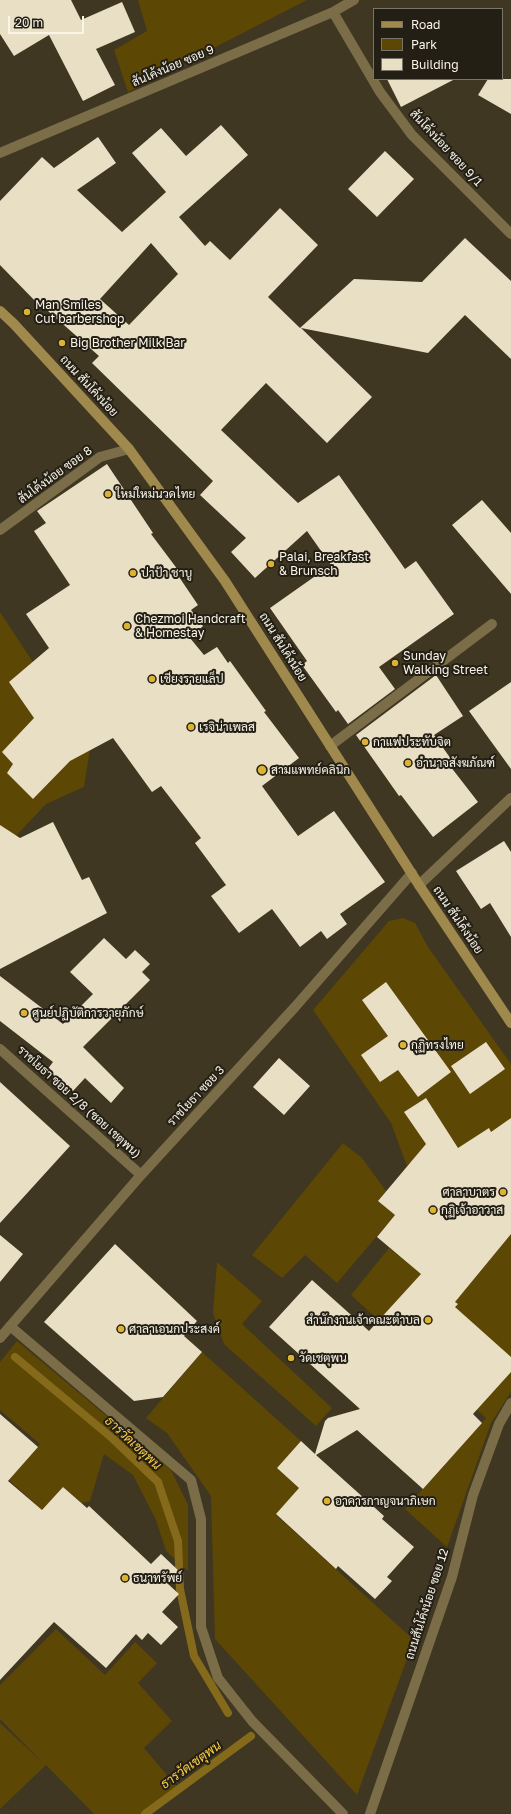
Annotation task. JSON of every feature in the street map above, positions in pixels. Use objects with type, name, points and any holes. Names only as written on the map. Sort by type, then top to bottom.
[{"type":"street","name":"สันโค้งน้อย ซอย 9","points":[[0,153],[332,12],[354,0]]},
{"type":"street","name":"สันโค้งน้อย ซอย 9/1","points":[[332,12],[380,92],[412,135],[511,234]]},
{"type":"street","name":"ถนน สันโค้งน้อย","points":[[0,311],[14,324],[129,449],[225,581],[419,885],[511,1023]]},
{"type":"street","name":"สันโค้งน้อย ซอย 8","points":[[0,530],[100,457],[129,449]]},
{"type":"street","points":[[330,746],[492,624]]},
{"type":"street","points":[[419,885],[511,798]]},
{"type":"street","name":"ราชโยธา ซอย 3","points":[[0,1338],[140,1175],[295,1007],[412,873]]},
{"type":"street","name":"ราชโยธา ซอย 2/8 (ซอย เชตุพน)","points":[[0,1049],[140,1175]]},
{"type":"street","points":[[10,1326],[190,1480],[201,1519],[201,1627],[218,1678],[252,1721],[343,1814]]},
{"type":"street","name":"ถนนสันโค้งน้อย ซอย 12","points":[[370,1814],[452,1577],[473,1494],[499,1424],[511,1403]]},
{"type":"green space","points":[[138,0],[307,0],[128,92],[114,50],[147,31]]},
{"type":"green space","points":[[0,612],[90,749],[84,787],[46,804],[0,853]]},
{"type":"green space","points":[[403,918],[415,923],[428,947],[511,1064],[511,1392],[491,1423],[447,1547],[405,1509],[486,1418],[351,1295],[389,1248],[399,1256],[415,1237],[428,1183],[407,1166],[391,1123],[313,1010],[389,921]]},
{"type":"green space","points":[[343,1143],[362,1158],[386,1191],[378,1201],[395,1215],[337,1283],[305,1255],[282,1278],[252,1255]]},
{"type":"green space","points":[[217,1262],[262,1301],[242,1324],[332,1408],[316,1426],[224,1344],[213,1313]]},
{"type":"green space","points":[[17,1341],[171,1470],[188,1505],[188,1571],[166,1551],[156,1520],[133,1475],[104,1454],[90,1501],[82,1503],[63,1487],[42,1510],[9,1480],[40,1444],[0,1410],[0,1362]]},
{"type":"green space","points":[[202,1352],[301,1441],[277,1468],[299,1488],[276,1515],[414,1640],[357,1795],[215,1639],[211,1496],[167,1433],[146,1418]]},
{"type":"green space","points":[[56,1629],[105,1675],[135,1642],[157,1663],[138,1683],[172,1721],[144,1748],[178,1788],[145,1814],[94,1814],[46,1765],[0,1809],[0,1723],[42,1762],[0,1719],[0,1685]]},
{"type":"building","points":[[0,0],[71,0],[81,20],[122,2],[135,32],[96,49],[115,85],[83,101],[49,35],[14,56],[0,34]]},
{"type":"building","points":[[511,79],[511,114],[478,95],[487,80]]},
{"type":"building","points":[[388,80],[453,80],[401,107]]},
{"type":"building","points":[[221,125],[248,155],[179,217],[205,246],[210,241],[230,260],[280,208],[318,245],[268,297],[300,328],[354,279],[422,282],[465,238],[511,281],[511,359],[465,315],[428,353],[301,328],[372,397],[327,443],[266,383],[221,430],[298,503],[339,475],[405,569],[416,561],[454,614],[379,667],[395,689],[348,724],[338,710],[336,712],[302,665],[307,661],[270,608],[331,565],[307,531],[255,578],[231,552],[246,538],[200,495],[213,481],[92,363],[99,356],[39,303],[38,304],[0,265],[0,201],[42,157],[54,168],[98,137],[116,163],[77,190],[122,232],[166,192],[132,153],[161,128],[186,156]],"holes":[[[151,243],[178,274],[129,325],[100,299]]]},
{"type":"building","points":[[385,151],[414,179],[377,217],[348,189]]},
{"type":"building","points":[[107,464],[153,533],[151,534],[178,570],[175,571],[198,605],[191,610],[203,626],[190,638],[204,655],[217,647],[228,663],[230,661],[266,711],[264,712],[299,758],[262,786],[298,836],[334,811],[385,882],[340,914],[347,924],[327,939],[321,931],[300,947],[272,909],[239,933],[211,896],[226,885],[195,843],[201,838],[161,786],[152,792],[113,738],[70,761],[33,799],[7,773],[13,764],[2,752],[34,718],[9,682],[49,648],[26,614],[70,585],[34,531],[46,523],[37,511]]},
{"type":"building","points":[[482,500],[511,533],[511,594],[452,525]]},
{"type":"building","points":[[436,675],[463,716],[434,735],[451,759],[447,762],[478,802],[433,837],[401,795],[399,796],[356,735]]},
{"type":"building","points":[[511,682],[511,769],[469,711]]},
{"type":"building","points":[[53,822],[82,880],[89,877],[107,913],[0,969],[0,825],[20,838]]},
{"type":"building","points":[[504,841],[511,852],[511,937],[490,903],[481,909],[456,871]]},
{"type":"building","points":[[104,938],[126,959],[135,950],[150,964],[142,972],[150,980],[83,1047],[124,1088],[111,1103],[85,1078],[73,1091],[47,1070],[53,1062],[0,1021],[0,976],[63,1024],[93,994],[70,972]]},
{"type":"building","name":"กุฏิทรงไทย","points":[[386,982],[451,1072],[418,1097],[398,1070],[380,1082],[361,1055],[388,1036],[362,1000]]},
{"type":"building","points":[[486,1042],[505,1069],[470,1094],[451,1066]]},
{"type":"building","points":[[279,1058],[310,1086],[284,1115],[253,1087]]},
{"type":"building","points":[[0,1082],[70,1146],[0,1223]]},
{"type":"building","points":[[426,1098],[458,1148],[489,1128],[491,1132],[511,1118],[511,1234],[455,1302],[458,1304],[455,1307],[511,1357],[511,1372],[473,1414],[482,1423],[423,1489],[357,1430],[316,1455],[384,1516],[382,1519],[414,1547],[387,1577],[392,1581],[375,1599],[338,1566],[336,1569],[276,1514],[299,1488],[277,1468],[301,1441],[315,1454],[325,1421],[328,1418],[360,1409],[269,1327],[312,1280],[369,1331],[421,1274],[377,1237],[395,1215],[378,1201],[426,1144],[404,1112]]},
{"type":"building","points":[[0,1235],[23,1254],[0,1282]]},
{"type":"building","name":"ศาลาเอนกประสงค์","points":[[115,1244],[197,1321],[184,1336],[202,1352],[163,1397],[134,1401],[44,1322]]},
{"type":"building","points":[[0,1414],[38,1447],[8,1481],[42,1510],[63,1487],[87,1508],[89,1506],[151,1564],[161,1554],[180,1572],[168,1584],[179,1594],[162,1612],[178,1627],[161,1645],[148,1633],[142,1640],[136,1634],[106,1668],[54,1622],[0,1680]]},
{"type":"waterway","name":"ธารวัดเชตุพน","points":[[15,1357],[112,1438],[158,1482],[178,1541],[180,1589],[194,1656],[228,1713]]},
{"type":"waterway","name":"ธารวัดเชตุพน","points":[[145,1814],[251,1736]]},
{"type":"place","name":"Man Smiles Cut barbershop","points":[[27,312]]},
{"type":"place","name":"Big Brother Milk Bar","points":[[62,343]]},
{"type":"place","name":"ใหม่ใหม่นวดไทย","points":[[108,494]]},
{"type":"place","name":"Palai, Breakfast & Brunsch","points":[[271,564]]},
{"type":"place","name":"ปาป้า ชาบู","points":[[133,573]]},
{"type":"place","name":"Chezmoi Handcraft & Homestay","points":[[127,626]]},
{"type":"place","name":"Sunday Walking Street","points":[[395,663]]},
{"type":"place","name":"เชียงรายแล็ป","points":[[152,679]]},
{"type":"place","name":"เรจิน่าเพลส","points":[[191,727]]},
{"type":"place","name":"กาแฟประทับจิต","points":[[365,742]]},
{"type":"place","name":"อำนาจสังฆภัณฑ์","points":[[408,763]]},
{"type":"place","name":"สามแพทย์คลินิก","points":[[262,770]]},
{"type":"place","name":"ศูนย์ปฏิบัติการวายุภักษ์","points":[[24,1013]]},
{"type":"place","name":"กุฏิทรงไทย","points":[[403,1045]]},
{"type":"place","name":"ศาลาบาตร","points":[[503,1192]]},
{"type":"place","name":"กุฏิเจ้าอาวาส","points":[[433,1210]]},
{"type":"place","name":"สำนักงานเจ้าคณะตำบล","points":[[428,1320]]},
{"type":"place","name":"ศาลาเอนกประสงค์","points":[[121,1329]]},
{"type":"place","name":"วัดเชตุพน","points":[[291,1358]]},
{"type":"place","name":"อาคารกาญจนาภิเษก","points":[[327,1501]]},
{"type":"place","name":"ธนาทรัพย์","points":[[125,1578]]}]
